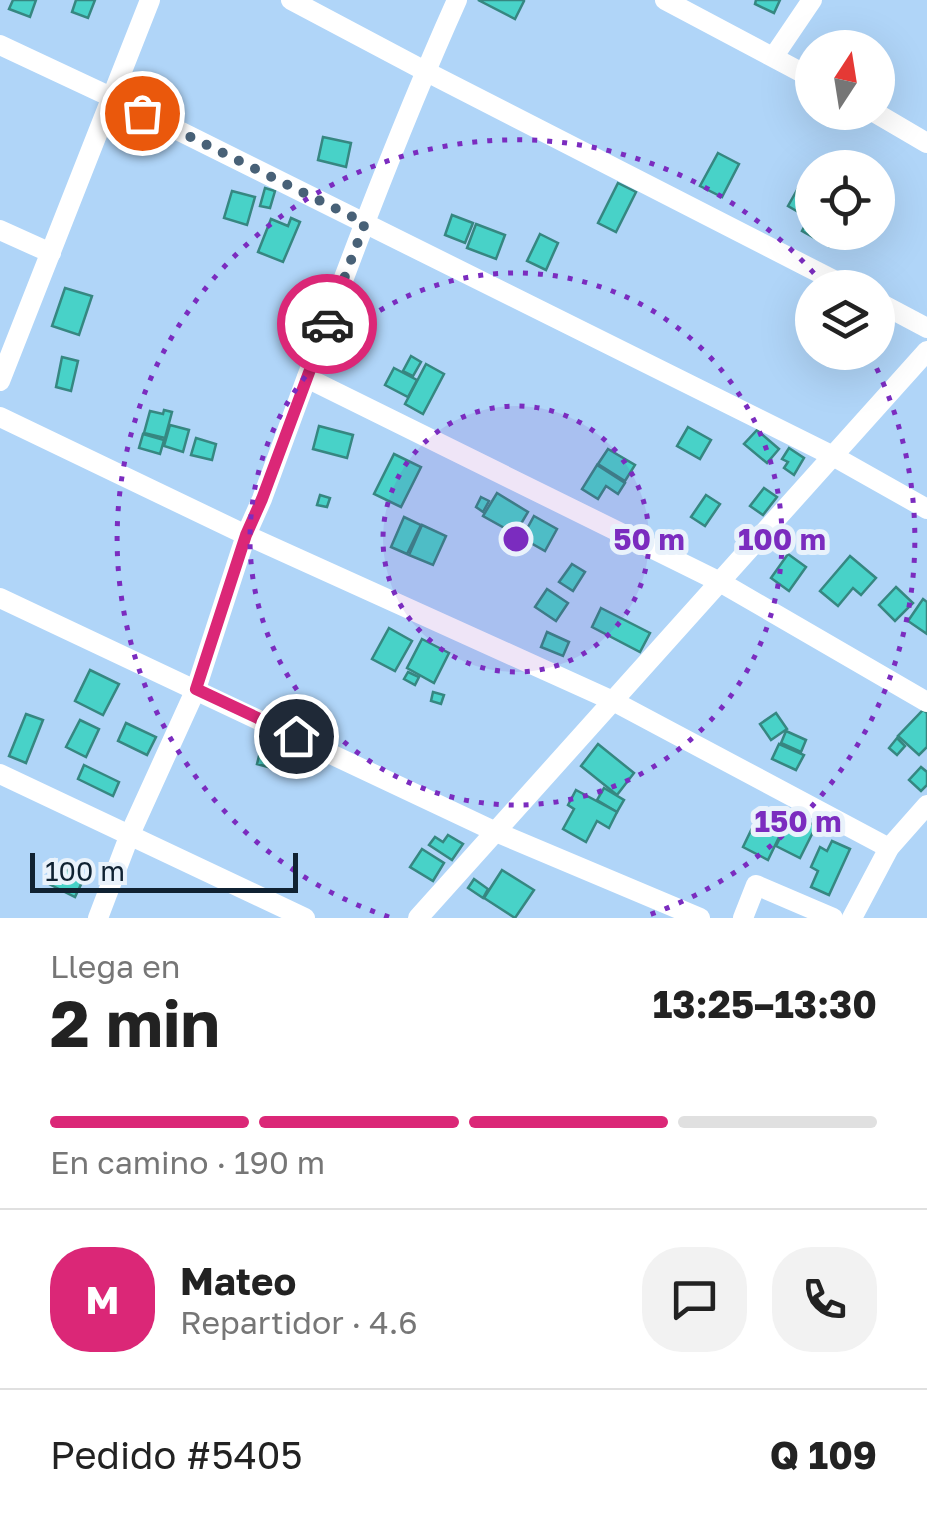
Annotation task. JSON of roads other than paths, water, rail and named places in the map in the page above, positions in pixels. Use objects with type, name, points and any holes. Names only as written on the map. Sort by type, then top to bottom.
[{"type":"street","points":[[0,381],[150,0]]},
{"type":"street","points":[[292,0],[814,270]]},
{"type":"street","points":[[98,918],[130,834],[196,689],[246,535],[365,223],[457,0]]},
{"type":"street","points":[[665,0],[795,68]]},
{"type":"street","points":[[774,56],[812,0]]},
{"type":"street","points":[[0,44],[833,456],[927,508]]},
{"type":"street","points":[[895,124],[927,143]]},
{"type":"street","points":[[0,230],[52,253]]},
{"type":"street","points":[[895,311],[927,328]]},
{"type":"street","points":[[418,918],[927,351]]},
{"type":"street","points":[[307,378],[720,582],[927,702]]},
{"type":"street","points":[[0,417],[246,535],[612,702],[889,848]]},
{"type":"street","points":[[0,598],[496,832],[700,918]]},
{"type":"street","points":[[0,774],[305,918]]},
{"type":"street","points":[[852,918],[889,848],[927,804]]},
{"type":"street","points":[[743,918],[756,886],[832,918]]}]
